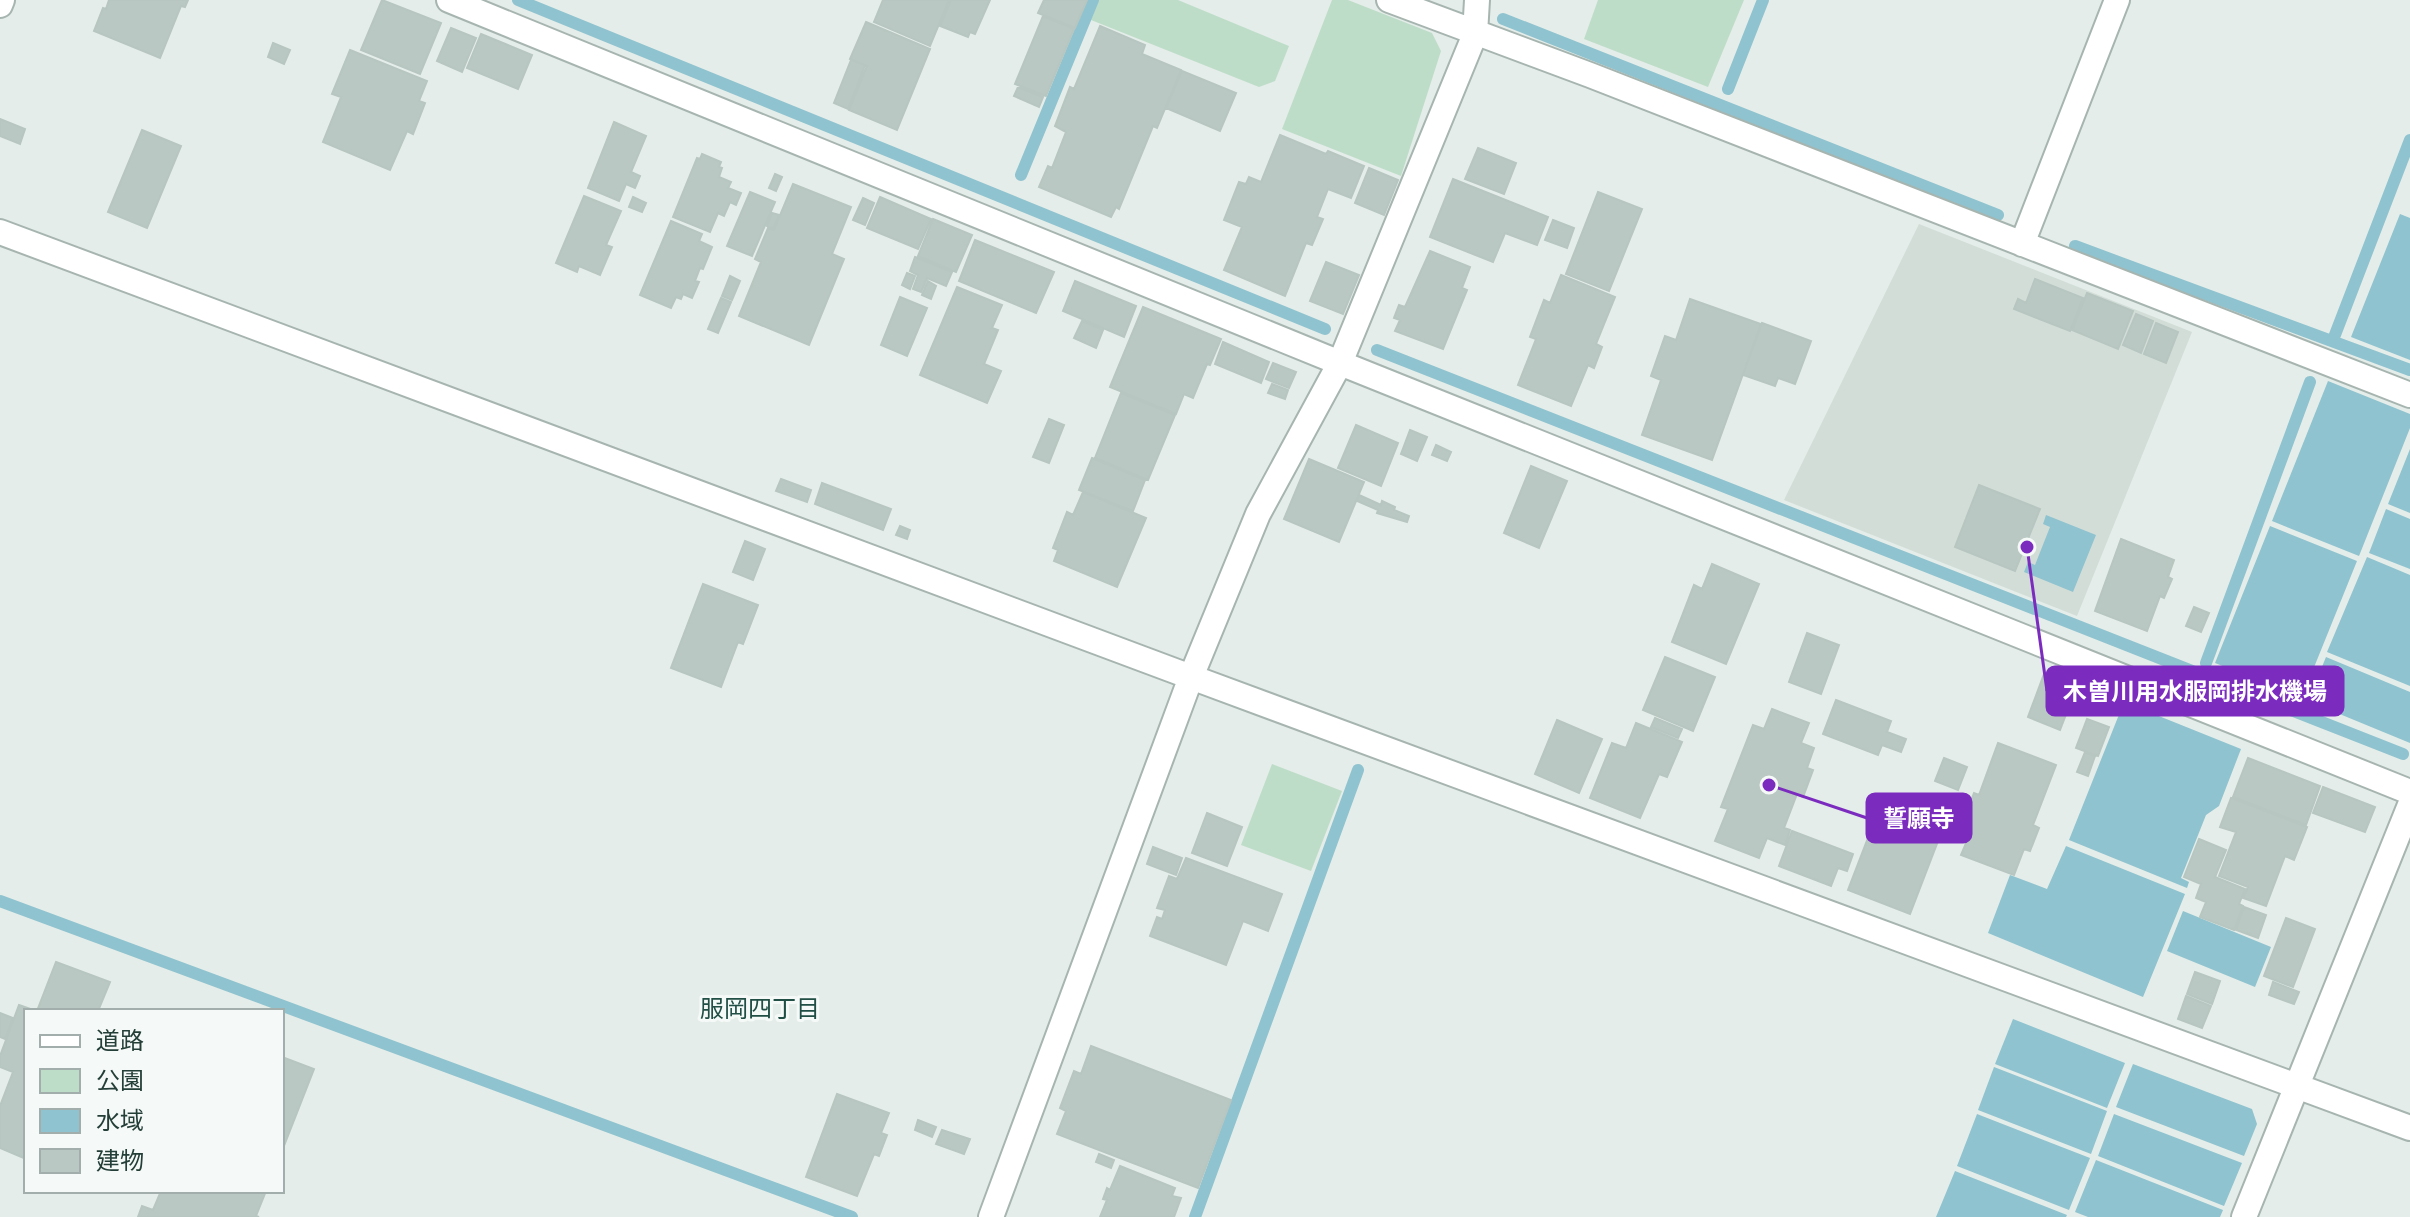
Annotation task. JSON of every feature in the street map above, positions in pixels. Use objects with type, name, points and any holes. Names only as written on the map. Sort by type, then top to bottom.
[{"type":"street","points":[[449,0],[1340,363],[2410,792]]},
{"type":"street","points":[[1389,0],[1590,75],[2410,395]]},
{"type":"street","points":[[991,1217],[1191,677],[1258,514],[1340,363],[1475,34],[1477,0]]},
{"type":"street","points":[[2022,244],[2117,0]]},
{"type":"street","points":[[0,232],[2410,1128]]},
{"type":"street","points":[[2244,1217],[2410,805]]},
{"type":"shaded area","points":[[1919,224],[2192,332],[2077,616],[1784,500]]},
{"type":"green space","points":[[1099,0],[1178,0],[1289,46],[1275,81],[1259,87],[1091,20]]},
{"type":"green space","points":[[1332,0],[1348,0],[1432,33],[1441,51],[1401,176],[1282,129]]},
{"type":"green space","points":[[1598,0],[1744,0],[1708,87],[1584,39]]},
{"type":"green space","points":[[1272,764],[1342,791],[1311,871],[1241,845]]},
{"type":"water","points":[[2400,214],[2410,218],[2410,360],[2351,337]]},
{"type":"water","points":[[2328,381],[2410,414],[2410,428],[2359,556],[2272,521]]},
{"type":"water","points":[[2410,449],[2410,513],[2388,504]]},
{"type":"water","points":[[2386,509],[2410,519],[2410,569],[2369,553]]},
{"type":"water","points":[[2046,515],[2096,535],[2073,592],[2024,572],[2028,562],[2035,565],[2050,527],[2043,524]]},
{"type":"water","points":[[2270,526],[2357,561],[2302,697],[2215,663]]},
{"type":"water","points":[[2367,557],[2410,575],[2410,686],[2327,652]]},
{"type":"water","points":[[2326,657],[2410,692],[2410,743],[2308,701]]},
{"type":"water","points":[[2124,702],[2241,749],[2219,806],[2206,815],[2181,878],[2189,882],[2187,888],[2069,840]]},
{"type":"water","points":[[2066,846],[2185,894],[2143,997],[1988,933],[2010,875],[2047,889]]},
{"type":"water","points":[[2183,911],[2271,947],[2255,987],[2167,951]]},
{"type":"water","points":[[2013,1019],[2125,1063],[2107,1108],[1995,1064]]},
{"type":"water","points":[[2133,1064],[2252,1109],[2257,1124],[2244,1156],[2116,1107]]},
{"type":"water","points":[[1994,1067],[2107,1111],[2091,1154],[1978,1110]]},
{"type":"water","points":[[1977,1114],[2090,1158],[2069,1210],[1957,1166]]},
{"type":"water","points":[[2114,1114],[2242,1163],[2224,1206],[2098,1156]]},
{"type":"water","points":[[2096,1160],[2223,1210],[2220,1217],[2088,1217],[2075,1212]]},
{"type":"water","points":[[1955,1171],[2067,1215],[1936,1217]]},
{"type":"building","points":[[109,0],[188,0],[185,7],[181,6],[160,58],[94,31]]},
{"type":"building","points":[[382,0],[441,23],[420,74],[361,50]]},
{"type":"building","points":[[883,0],[949,0],[930,46],[874,22]]},
{"type":"building","points":[[951,0],[990,0],[975,34],[970,32],[968,37],[940,26]]},
{"type":"building","points":[[1044,0],[1087,0],[1075,28],[1038,13]]},
{"type":"building","points":[[1043,16],[1074,29],[1046,96],[1015,84]]},
{"type":"building","points":[[866,22],[930,49],[897,130],[849,110],[867,66],[850,59]]},
{"type":"building","points":[[1100,26],[1145,45],[1142,54],[1181,70],[1157,128],[1153,126],[1119,209],[1116,207],[1111,217],[1039,187],[1048,166],[1052,168],[1066,132],[1055,126]]},
{"type":"building","points":[[451,28],[476,38],[462,72],[437,61]]},
{"type":"building","points":[[481,34],[532,55],[518,89],[467,68]]},
{"type":"building","points":[[273,43],[290,50],[284,64],[268,57]]},
{"type":"building","points":[[350,50],[427,81],[419,101],[425,103],[413,134],[407,131],[390,170],[323,142],[341,97],[332,94]]},
{"type":"building","points":[[851,60],[865,65],[848,109],[834,103]]},
{"type":"building","points":[[1182,71],[1236,93],[1220,131],[1166,108]]},
{"type":"building","points":[[1018,87],[1043,97],[1039,107],[1014,96]]},
{"type":"building","points":[[0,119],[25,129],[20,144],[0,136]]},
{"type":"building","points":[[614,122],[646,136],[631,172],[640,176],[635,188],[626,184],[619,201],[588,188]]},
{"type":"building","points":[[142,130],[181,146],[147,228],[108,212]]},
{"type":"building","points":[[1280,135],[1364,166],[1351,198],[1328,189],[1317,217],[1323,219],[1312,245],[1306,243],[1285,296],[1224,270],[1242,227],[1224,220],[1239,182],[1246,184],[1249,177],[1261,182]]},
{"type":"building","points":[[1478,148],[1516,163],[1504,194],[1465,179]]},
{"type":"building","points":[[702,154],[721,162],[719,177],[731,182],[728,188],[741,193],[736,205],[730,202],[724,216],[718,213],[710,232],[673,217],[697,158],[700,159]]},
{"type":"building","points":[[1369,168],[1398,180],[1384,215],[1355,203]]},
{"type":"building","points":[[775,174],[782,177],[776,191],[769,188]]},
{"type":"building","points":[[1453,179],[1548,217],[1537,245],[1505,233],[1493,262],[1430,237]]},
{"type":"building","points":[[793,184],[851,207],[832,254],[844,259],[809,345],[739,316],[761,262],[755,259],[768,228],[774,230]]},
{"type":"building","points":[[750,192],[775,202],[752,256],[727,246]]},
{"type":"building","points":[[1598,192],[1642,209],[1609,291],[1566,274]]},
{"type":"building","points":[[584,196],[621,211],[606,245],[612,247],[600,275],[579,266],[577,272],[556,263]]},
{"type":"building","points":[[633,197],[646,203],[642,212],[629,207]]},
{"type":"building","points":[[880,197],[931,219],[918,249],[867,228]]},
{"type":"building","points":[[863,198],[874,203],[865,225],[853,220]]},
{"type":"building","points":[[772,213],[779,215],[773,229],[767,226]]},
{"type":"building","points":[[933,219],[972,235],[956,272],[918,256]]},
{"type":"building","points":[[1553,220],[1574,228],[1567,248],[1545,240]]},
{"type":"building","points":[[671,221],[702,234],[699,241],[712,247],[703,269],[700,268],[695,281],[699,282],[692,298],[683,294],[681,299],[676,297],[671,308],[640,295]]},
{"type":"building","points":[[975,240],[1054,272],[1036,313],[959,281]]},
{"type":"building","points":[[1430,251],[1470,267],[1462,288],[1467,290],[1443,349],[1395,331],[1400,320],[1394,318],[1399,305],[1405,307]]},
{"type":"building","points":[[915,257],[952,272],[946,286],[927,278],[921,292],[913,289],[918,275],[910,271]]},
{"type":"building","points":[[1326,262],[1359,275],[1343,314],[1310,301]]},
{"type":"building","points":[[907,273],[915,276],[910,289],[902,285]]},
{"type":"building","points":[[1561,275],[1615,297],[1596,344],[1602,347],[1594,368],[1588,365],[1571,406],[1518,385],[1536,339],[1530,337],[1544,300],[1550,303]]},
{"type":"building","points":[[730,276],[740,281],[732,300],[722,296]]},
{"type":"building","points":[[2035,279],[2083,298],[2070,331],[2014,309],[2018,299],[2026,303]]},
{"type":"building","points":[[928,281],[936,286],[931,299],[922,295]]},
{"type":"building","points":[[1075,281],[1136,306],[1124,337],[1063,311]]},
{"type":"building","points":[[957,287],[1002,305],[992,328],[998,330],[984,364],[1001,371],[987,403],[920,375]]},
{"type":"building","points":[[2087,293],[2133,311],[2118,349],[2072,330]]},
{"type":"building","points":[[900,297],[927,308],[907,356],[881,345]]},
{"type":"building","points":[[721,298],[731,302],[718,333],[708,329]]},
{"type":"building","points":[[1690,299],[1761,324],[1712,460],[1642,435],[1661,380],[1651,376],[1665,336],[1676,340]]},
{"type":"building","points":[[1143,307],[1221,339],[1193,398],[1184,394],[1176,414],[1110,387]]},
{"type":"building","points":[[2136,314],[2153,321],[2141,353],[2123,345]]},
{"type":"building","points":[[1082,321],[1103,330],[1096,348],[1074,338]]},
{"type":"building","points":[[1762,323],[1811,341],[1795,384],[1778,378],[1775,386],[1743,375]]},
{"type":"building","points":[[2156,323],[2178,332],[2166,363],[2144,354]]},
{"type":"building","points":[[1223,342],[1269,362],[1261,383],[1215,364]]},
{"type":"building","points":[[1273,363],[1296,372],[1289,388],[1266,379]]},
{"type":"building","points":[[1272,384],[1288,390],[1285,399],[1268,393]]},
{"type":"building","points":[[1121,393],[1175,415],[1148,480],[1095,458]]},
{"type":"building","points":[[1049,419],[1064,425],[1049,463],[1033,457]]},
{"type":"building","points":[[1356,425],[1398,443],[1381,486],[1338,468]]},
{"type":"building","points":[[1410,430],[1427,437],[1417,461],[1401,454]]},
{"type":"building","points":[[1436,445],[1451,452],[1447,461],[1432,455]]},
{"type":"building","points":[[1092,458],[1145,480],[1133,511],[1079,490]]},
{"type":"building","points":[[1309,459],[1364,482],[1339,542],[1284,519]]},
{"type":"building","points":[[1531,466],[1567,481],[1539,548],[1504,533]]},
{"type":"building","points":[[781,479],[811,490],[807,502],[776,491]]},
{"type":"building","points":[[822,483],[891,509],[883,530],[815,504]]},
{"type":"building","points":[[1979,485],[2040,509],[2015,571],[1955,547]]},
{"type":"building","points":[[1083,492],[1146,518],[1117,587],[1054,561],[1058,550],[1053,548],[1067,512],[1073,515]]},
{"type":"building","points":[[1359,495],[1381,505],[1382,501],[1395,507],[1394,510],[1409,516],[1407,522],[1377,513],[1378,510],[1357,501]]},
{"type":"building","points":[[900,526],[910,530],[907,539],[896,535]]},
{"type":"building","points":[[2121,539],[2174,560],[2168,577],[2172,579],[2164,598],[2160,596],[2147,631],[2095,611]]},
{"type":"building","points":[[745,541],[765,549],[753,580],[733,572]]},
{"type":"building","points":[[1712,564],[1759,584],[1726,664],[1672,642],[1694,585],[1702,589]]},
{"type":"building","points":[[703,584],[758,605],[743,644],[738,642],[721,687],[671,668]]},
{"type":"building","points":[[2194,607],[2209,613],[2201,632],[2186,626]]},
{"type":"building","points":[[1807,633],[1839,645],[1821,694],[1789,682]]},
{"type":"building","points":[[1665,657],[1715,677],[1693,731],[1643,710]]},
{"type":"building","points":[[2044,674],[2077,686],[2060,730],[2028,717]]},
{"type":"building","points":[[1836,700],[1891,721],[1887,732],[1906,739],[1901,752],[1882,745],[1878,755],[1823,734]]},
{"type":"building","points":[[1772,709],[1809,723],[1801,743],[1814,748],[1807,768],[1813,770],[1803,797],[1797,794],[1784,828],[1790,830],[1785,845],[1767,838],[1759,858],[1715,841],[1728,809],[1721,807],[1753,725],[1764,729]]},
{"type":"building","points":[[1655,718],[1682,729],[1678,738],[1651,727]]},
{"type":"building","points":[[2087,719],[2109,727],[2098,756],[2076,748]]},
{"type":"building","points":[[1557,720],[1602,739],[1579,793],[1535,774]]},
{"type":"building","points":[[1636,723],[1682,742],[1667,777],[1659,774],[1640,818],[1590,798],[1612,743],[1626,748]]},
{"type":"building","points":[[1998,743],[2056,765],[2033,825],[2039,828],[2030,851],[2024,849],[2014,875],[1961,855],[1970,834],[1960,830],[1974,793],[1979,795]]},
{"type":"building","points":[[2085,752],[2095,756],[2088,776],[2077,772]]},
{"type":"building","points":[[1944,758],[1967,767],[1958,790],[1935,781]]},
{"type":"building","points":[[2248,758],[2320,786],[2306,825],[2233,797]]},
{"type":"building","points":[[2323,787],[2375,807],[2365,832],[2313,813]]},
{"type":"building","points":[[2231,798],[2307,827],[2294,860],[2285,856],[2266,906],[2243,898],[2248,887],[2219,876],[2236,832],[2220,827]]},
{"type":"building","points":[[1881,804],[1943,828],[1910,914],[1848,890]]},
{"type":"building","points":[[1207,813],[1242,827],[1227,866],[1192,853]]},
{"type":"building","points":[[1792,831],[1853,854],[1847,871],[1838,868],[1831,886],[1779,866]]},
{"type":"building","points":[[2199,839],[2226,850],[2215,877],[2245,889],[2239,904],[2243,906],[2234,930],[2200,917],[2206,902],[2196,898],[2201,884],[2184,877]]},
{"type":"building","points":[[1153,847],[1182,858],[1176,875],[1147,864]]},
{"type":"building","points":[[1186,858],[1282,894],[1268,931],[1243,921],[1226,965],[1150,936],[1157,917],[1162,919],[1165,910],[1157,908],[1169,876],[1177,879]]},
{"type":"building","points":[[2244,907],[2266,915],[2258,938],[2236,930]]},
{"type":"building","points":[[2286,918],[2315,929],[2293,987],[2264,976]]},
{"type":"building","points":[[56,962],[110,982],[99,1009],[38,1009]]},
{"type":"building","points":[[2195,972],[2220,981],[2212,1004],[2187,994]]},
{"type":"building","points":[[2273,982],[2299,992],[2294,1004],[2269,995]]},
{"type":"building","points":[[2186,996],[2211,1006],[2202,1028],[2178,1019]]},
{"type":"building","points":[[19,1005],[30,1009],[24,1009],[24,1158],[0,1148],[0,1106],[13,1072],[0,1067],[0,1056]]},
{"type":"building","points":[[0,1013],[13,1018],[5,1039],[0,1037]]},
{"type":"building","points":[[1091,1046],[1231,1100],[1198,1188],[1057,1134],[1066,1111],[1060,1108],[1074,1071],[1081,1074]]},
{"type":"building","points":[[284,1058],[314,1069],[284,1146]]},
{"type":"building","points":[[837,1094],[889,1113],[881,1133],[887,1135],[879,1156],[874,1154],[857,1196],[806,1177]]},
{"type":"building","points":[[918,1120],[936,1127],[932,1137],[915,1130]]},
{"type":"building","points":[[942,1130],[970,1139],[964,1154],[936,1144]]},
{"type":"building","points":[[1099,1154],[1114,1160],[1111,1168],[1096,1162]]},
{"type":"building","points":[[1120,1166],[1175,1188],[1172,1196],[1181,1198],[1174,1217],[1100,1217],[1107,1200],[1103,1199],[1107,1188],[1110,1190]]},
{"type":"building","points":[[160,1193],[265,1193],[256,1216],[259,1217],[138,1217],[142,1206],[153,1210]]},
{"type":"waterway","points":[[518,0],[1325,329]]},
{"type":"waterway","points":[[1021,175],[1093,0]]},
{"type":"waterway","points":[[1728,89],[1763,0]]},
{"type":"waterway","points":[[1503,19],[1998,215]]},
{"type":"waterway","points":[[2333,340],[2410,140]]},
{"type":"waterway","points":[[2075,246],[2410,370]]},
{"type":"waterway","points":[[1377,350],[2403,754]]},
{"type":"waterway","points":[[2206,663],[2310,382]]},
{"type":"waterway","points":[[1195,1217],[1358,770]]},
{"type":"waterway","points":[[0,901],[852,1217]]},
{"type":"place","name":"木曽川用水服岡排水機場","points":[[2027,547]]},
{"type":"place","name":"誓願寺","points":[[1769,785]]},
{"type":"district","name":"服岡四丁目","points":[[760,1008]]}]
